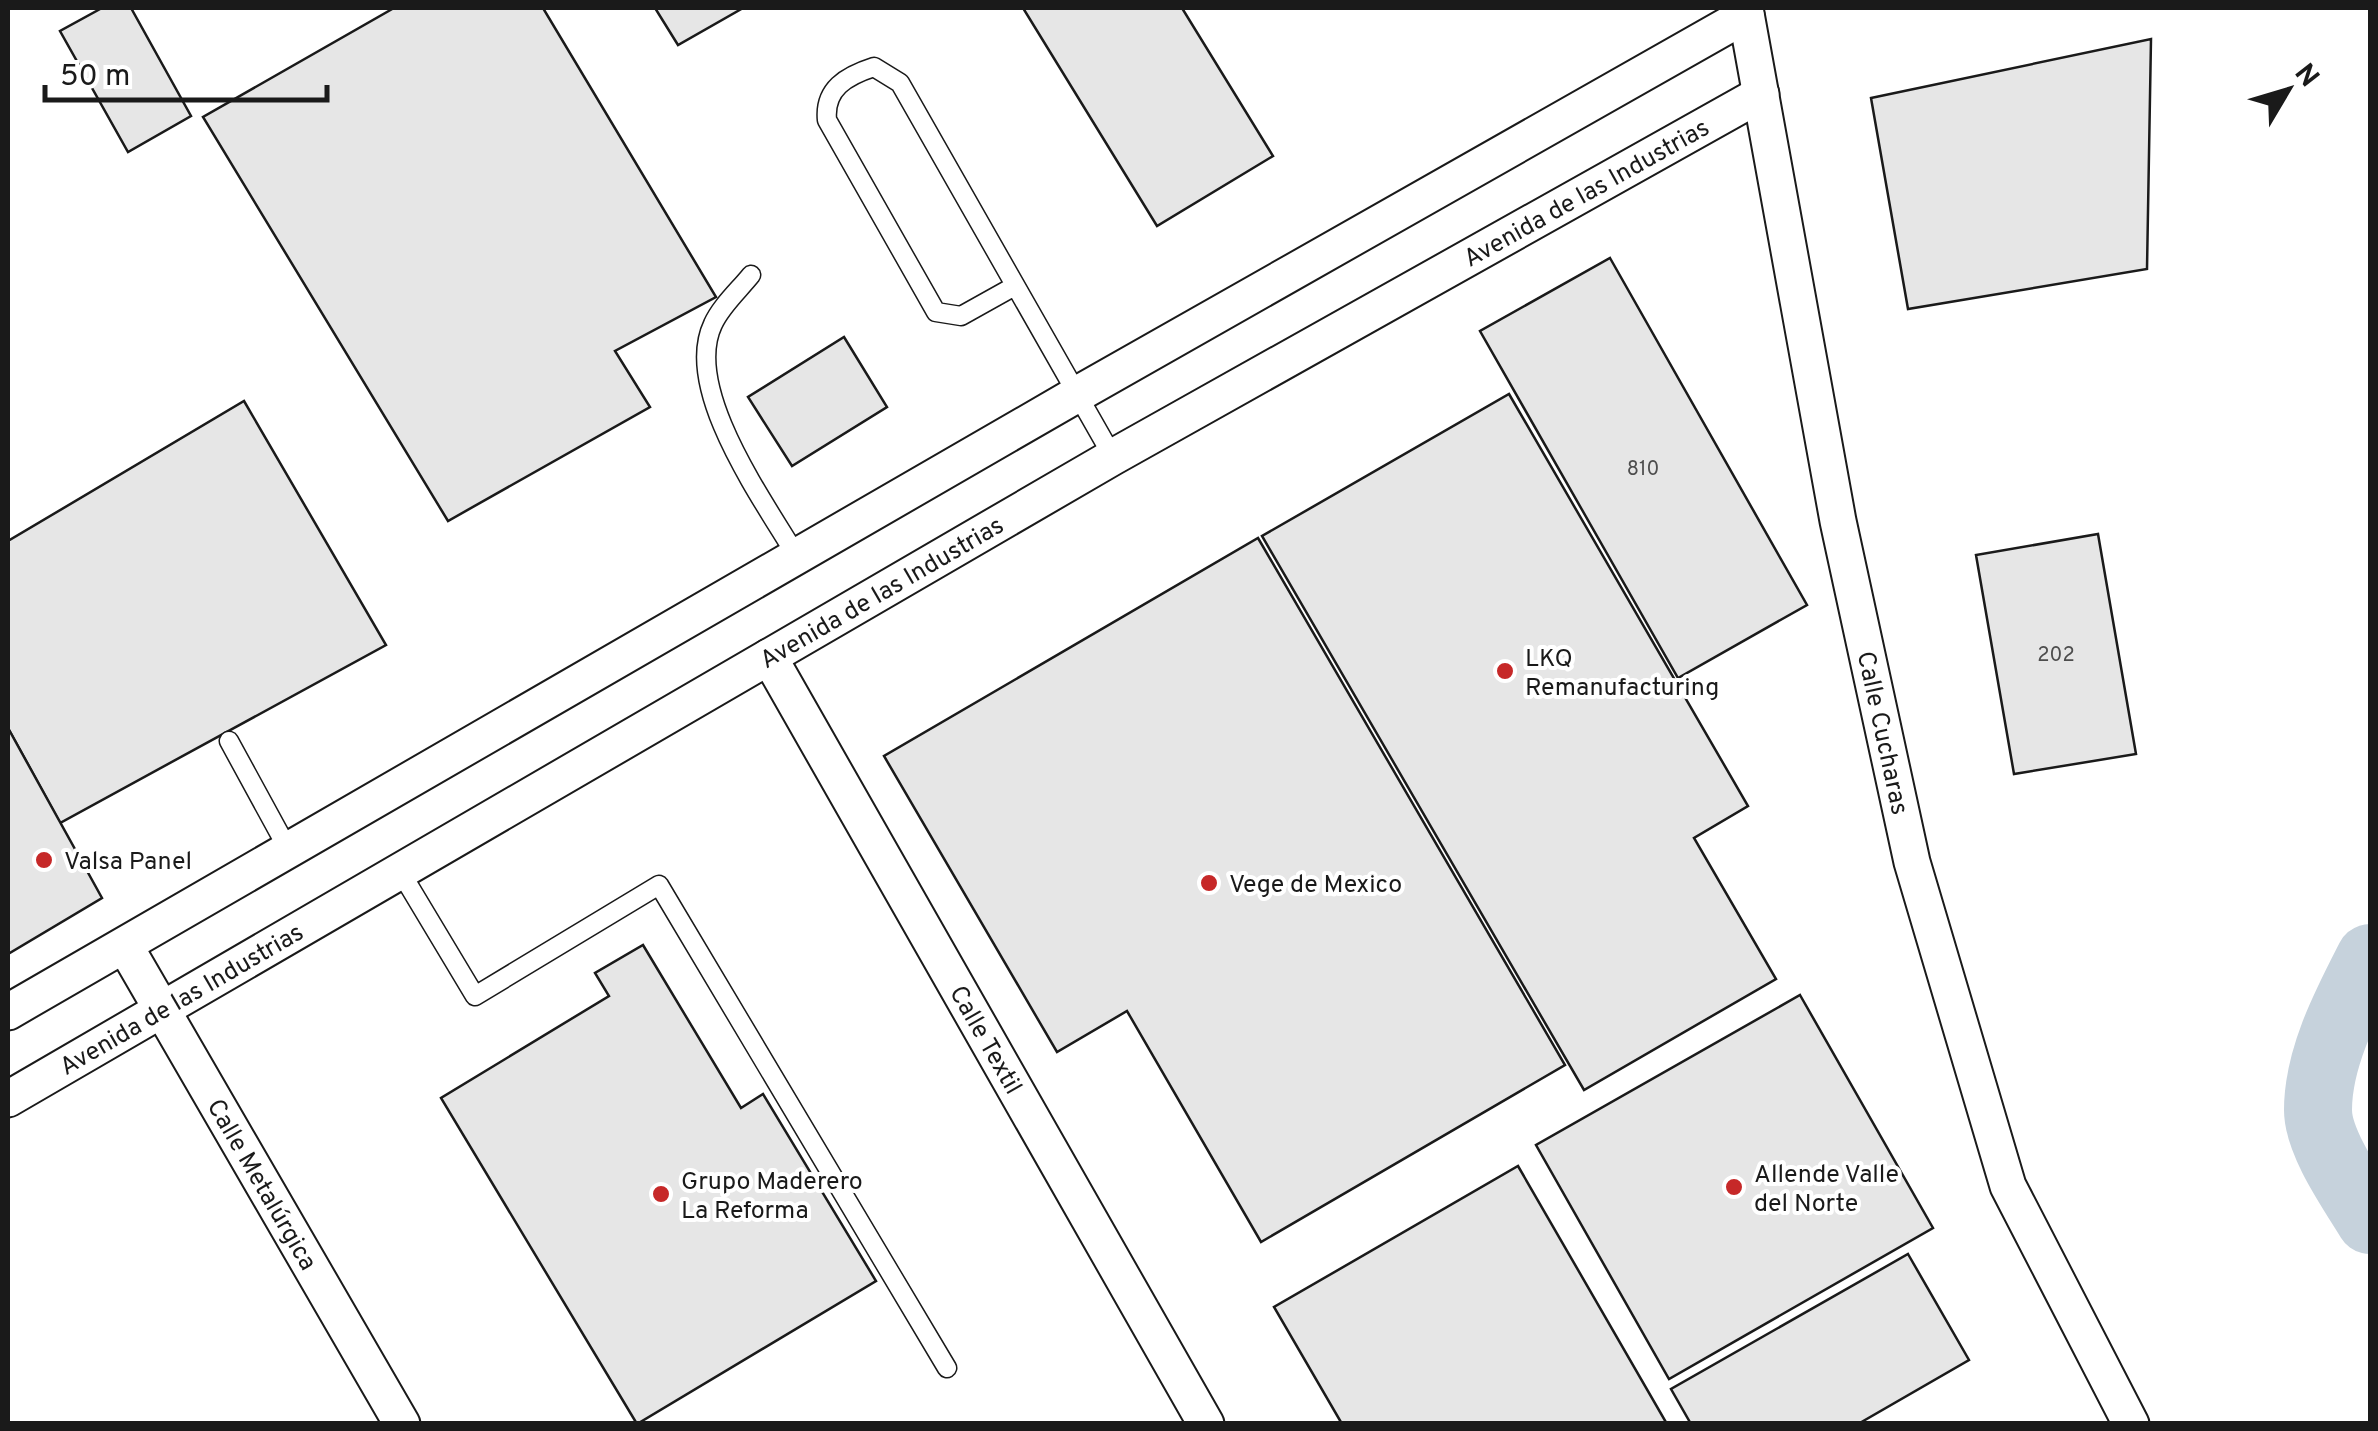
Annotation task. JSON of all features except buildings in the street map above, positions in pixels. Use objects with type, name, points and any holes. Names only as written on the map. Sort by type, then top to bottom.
[{"type":"street","name":"Calle Cucharas","points":[[1746,11],[1838,520],[1912,862],[2008,1186],[2131,1424]]},
{"type":"street","points":[[8,1012],[1746,11]]},
{"type":"street","name":"Avenida de las Industrias","points":[[8,1098],[1113,457],[1761,94]]},
{"type":"street","name":"Calle Textil","points":[[769,657],[1206,1424]]},
{"type":"street","name":"Calle Metalúrgica","points":[[125,946],[402,1424]]},
{"type":"lane","points":[[1013,287],[961,316],[936,312],[827,120],[826,104],[852,74],[874,67],[900,83],[1113,457]]},
{"type":"lane","points":[[751,274],[712,324],[704,362],[721,424],[798,556]]},
{"type":"lane","points":[[229,741],[288,851]]},
{"type":"lane","points":[[400,871],[475,996],[659,885],[947,1368]]},
{"type":"waterway","points":[[2370,958],[2328,1050],[2318,1110],[2330,1152],[2370,1220]]},
{"type":"place","name":"LKQ Remanufacturing","points":[[1505,671]]},
{"type":"place","name":"Valsa Panel","points":[[44,860]]},
{"type":"place","name":"Vege de Mexico","points":[[1209,883]]},
{"type":"place","name":"Allende Valle del Norte","points":[[1734,1187]]},
{"type":"place","name":"Grupo Maderero La Reforma","points":[[661,1194]]}]
